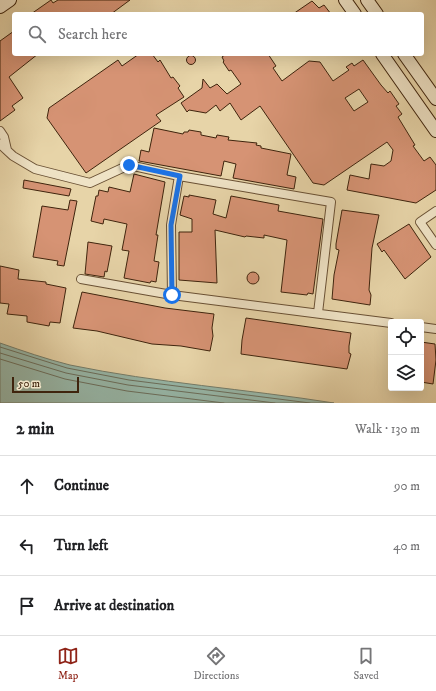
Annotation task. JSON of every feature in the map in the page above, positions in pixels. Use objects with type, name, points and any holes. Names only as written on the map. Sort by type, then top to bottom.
[{"type":"main road","points":[[0,7],[10,0]]},
{"type":"main road","points":[[345,0],[354,12]]},
{"type":"main road","points":[[367,0],[376,12]]},
{"type":"main road","points":[[383,56],[436,131]]},
{"type":"main road","points":[[405,56],[436,99]]},
{"type":"street","points":[[0,132],[4,138],[7,150]]},
{"type":"street","points":[[0,144],[13,156],[34,168],[90,183],[129,165],[180,176],[330,202],[318,313]]},
{"type":"street","points":[[172,295],[171,225],[180,176]]},
{"type":"street","points":[[436,211],[420,222],[436,245]]},
{"type":"street","points":[[81,279],[172,295],[388,323]]},
{"type":"street","points":[[424,327],[436,328]]},
{"type":"water","points":[[0,343],[61,363],[136,377],[334,403],[0,403]]},
{"type":"building","points":[[51,0],[53,3],[58,0],[130,0],[114,12],[34,12]]},
{"type":"building","points":[[312,1],[319,8],[324,5],[329,12],[296,12]]},
{"type":"building","points":[[12,32],[12,56],[35,56],[9,77],[23,98],[12,106],[15,110],[0,121],[0,41]]},
{"type":"building","points":[[136,56],[154,56],[158,62],[160,60],[171,78],[173,77],[180,86],[178,88],[184,97],[156,115],[161,121],[86,173],[47,118],[49,108],[118,60],[122,66]]},
{"type":"building","points":[[189,56],[193,56],[195,58],[195,62],[191,65],[186,60]]},
{"type":"building","points":[[223,56],[269,56],[276,66],[273,68],[282,81],[309,61],[320,62],[333,81],[349,70],[346,67],[352,63],[354,66],[363,60],[381,85],[388,93],[390,91],[399,104],[396,106],[402,114],[398,117],[415,145],[413,146],[424,161],[430,157],[436,165],[436,190],[416,203],[347,190],[350,175],[369,179],[371,164],[384,166],[391,161],[393,150],[387,142],[324,185],[313,183],[260,106],[241,120],[230,103],[220,111],[216,105],[206,113],[189,110],[187,112],[181,103],[202,88],[203,79],[210,88],[217,84],[227,94],[241,84],[231,70],[229,71],[223,62],[222,57]],"holes":[[[359,89],[368,102],[354,111],[345,98]]]},
{"type":"building","points":[[154,128],[183,134],[189,130],[201,132],[201,135],[216,138],[217,135],[229,137],[228,140],[257,143],[256,145],[261,146],[261,148],[291,154],[287,175],[296,177],[294,189],[233,178],[236,164],[224,161],[221,176],[139,161],[141,150],[149,152]]},
{"type":"building","points":[[134,174],[165,182],[156,235],[158,235],[154,261],[159,262],[156,282],[151,281],[150,283],[124,278],[129,251],[122,250],[127,224],[104,219],[103,224],[91,221],[96,196],[98,196],[99,190],[108,192],[109,187],[130,192]]},
{"type":"building","points":[[24,180],[71,189],[69,196],[23,188]]},
{"type":"building","points":[[189,195],[216,200],[213,214],[226,218],[231,196],[279,205],[278,211],[323,219],[313,294],[308,293],[307,295],[281,292],[287,240],[264,235],[264,238],[245,237],[215,230],[217,283],[179,280],[179,232],[192,232],[192,219],[180,215],[184,196],[189,197]]},
{"type":"building","points":[[70,200],[77,201],[64,266],[57,265],[58,261],[33,257],[42,206],[68,210]]},
{"type":"building","points":[[342,210],[379,215],[372,248],[369,290],[371,295],[370,305],[332,299],[334,275],[339,250],[336,249],[336,244]]},
{"type":"building","points":[[409,224],[431,257],[405,279],[384,250],[382,252],[377,244]]},
{"type":"building","points":[[88,242],[112,246],[107,272],[105,271],[104,277],[85,274]]},
{"type":"building","points":[[0,266],[19,270],[18,279],[46,282],[46,284],[66,288],[60,323],[50,322],[49,326],[27,322],[27,316],[7,314],[9,304],[0,303]]},
{"type":"building","points":[[255,272],[258,273],[258,283],[251,284],[248,283],[247,276],[248,273]]},
{"type":"building","points":[[82,292],[165,308],[214,314],[212,328],[213,336],[210,351],[181,346],[152,344],[97,331],[73,328]]},
{"type":"building","points":[[246,318],[351,333],[349,353],[351,354],[347,369],[241,354]]},
{"type":"building","points":[[424,342],[435,344],[436,360],[433,384],[424,382]]},
{"type":"route","points":[[129,165],[180,176],[171,225],[172,295]]}]
